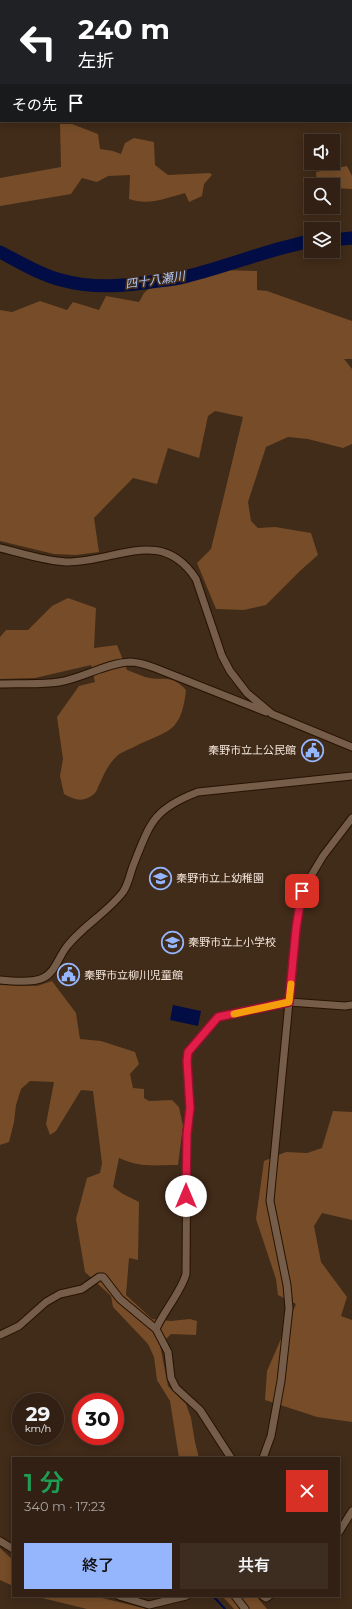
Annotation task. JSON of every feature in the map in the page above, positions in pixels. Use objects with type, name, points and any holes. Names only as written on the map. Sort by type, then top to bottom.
[{"type":"street","points":[[0,548],[66,562],[97,559],[136,550],[152,549],[163,552],[180,561],[190,570],[196,579],[217,645],[230,671],[246,693],[272,714]]},
{"type":"street","points":[[0,684],[57,682],[69,680],[117,664],[131,662],[154,668],[352,747]]},
{"type":"street","points":[[0,980],[15,982],[42,979],[51,972],[68,945],[124,891],[145,836],[154,820],[177,800],[198,792],[352,776]]},
{"type":"street","points":[[263,1457],[272,1436],[281,1381],[288,1308],[287,1285],[270,1201],[296,929],[302,891],[323,856],[352,818]]},
{"type":"street","points":[[156,1329],[162,1316],[183,1283],[186,1274],[187,1134],[190,1108],[187,1061],[188,1052],[218,1017],[289,1002],[345,1006],[352,1005]]},
{"type":"street","points":[[0,1335],[19,1326],[60,1294],[82,1289],[99,1277],[103,1277],[120,1299],[156,1329],[168,1352],[171,1378],[176,1388],[200,1410],[231,1457]]},
{"type":"street","points":[[340,1530],[352,1511]]},
{"type":"street","points":[[0,1541],[12,1548]]},
{"type":"street","points":[[122,1597],[149,1605],[182,1597]]},
{"type":"street","points":[[236,1597],[245,1609]]},
{"type":"shaded area","points":[[60,124],[72,124],[98,134],[100,149],[121,154],[125,143],[134,138],[154,142],[155,165],[168,175],[210,173],[212,175],[204,184],[202,196],[189,202],[185,193],[164,199],[143,202],[129,199],[130,175],[108,176],[97,182],[82,178],[71,194],[0,206],[0,178],[61,167]]},
{"type":"shaded area","points":[[347,166],[352,176],[352,189],[340,188],[340,178],[316,178],[316,172],[340,170],[340,167]]},
{"type":"shaded area","points":[[223,270],[257,271],[257,290],[267,291],[352,321],[352,359],[344,359],[352,369],[352,444],[343,448],[308,439],[288,437],[266,447],[248,502],[251,521],[258,528],[275,527],[311,533],[318,555],[266,605],[244,610],[216,609],[197,563],[211,549],[243,417],[215,411],[208,416],[199,458],[168,448],[157,484],[133,478],[94,518],[99,552],[76,555],[54,554],[0,541],[0,310],[12,312],[40,301],[67,310],[73,302],[99,310],[106,296],[139,302],[144,293],[153,285],[176,284]]},
{"type":"shaded area","points":[[68,598],[96,608],[94,648],[117,645],[127,670],[145,677],[171,680],[181,685],[186,690],[184,705],[176,724],[163,734],[118,755],[112,761],[95,793],[83,800],[75,799],[64,794],[60,776],[63,759],[57,717],[79,686],[95,682],[91,665],[35,678],[0,679],[0,637],[6,630],[28,630],[52,606]]},
{"type":"shaded area","points":[[52,981],[76,1013],[80,1039],[101,1041],[135,1052],[139,1064],[130,1074],[133,1088],[144,1089],[144,1098],[149,1101],[172,1100],[179,1107],[183,1126],[178,1165],[141,1165],[119,1158],[113,1187],[139,1202],[138,1260],[129,1258],[126,1295],[152,1319],[171,1321],[190,1319],[197,1321],[196,1335],[171,1334],[160,1345],[168,1386],[186,1404],[191,1418],[199,1457],[179,1457],[170,1401],[157,1380],[154,1357],[148,1344],[113,1307],[111,1296],[85,1272],[76,1219],[87,1178],[100,1173],[102,1163],[93,1091],[81,1090],[56,1131],[50,1135],[46,1124],[54,1082],[30,1081],[21,1089],[16,1105],[9,1142],[0,1145],[0,985],[37,986]]},
{"type":"shaded area","points":[[173,1005],[201,1011],[198,1026],[170,1020]]},
{"type":"shaded area","points":[[333,1111],[352,1112],[352,1220],[322,1213],[314,1226],[321,1262],[347,1297],[341,1316],[352,1320],[352,1422],[317,1417],[265,1400],[267,1371],[296,1304],[278,1295],[276,1279],[256,1219],[264,1161],[286,1152],[307,1153],[322,1148]]},
{"type":"shaded area","points":[[0,1548],[12,1559],[12,1586],[0,1580]]},
{"type":"shaded area","points":[[38,1597],[98,1597],[147,1609],[87,1609]]},
{"type":"shaded area","points":[[223,1597],[257,1597],[267,1609],[234,1609]]},
{"type":"waterway","name":"四十八瀬川","points":[[340,239],[352,238]]},
{"type":"waterway","name":"四十八瀬川","points":[[0,252],[38,272],[53,278],[85,285],[109,286],[180,278],[304,242]]},
{"type":"waterway","points":[[214,1597],[225,1609]]},
{"type":"slow traffic","points":[[234,1014],[289,1002],[291,984]]},
{"type":"place","name":"秦野市立上公民館","points":[[312,750]]},
{"type":"place","name":"秦野市立上幼稚園","points":[[161,878]]},
{"type":"place","name":"秦野市立上小学校","points":[[173,942]]},
{"type":"place","name":"秦野市立柳川児童館","points":[[68,975]]},
{"type":"route","points":[[186,1196],[187,1134],[190,1108],[187,1061],[188,1052],[218,1017],[289,1002],[296,929],[302,891]]}]
